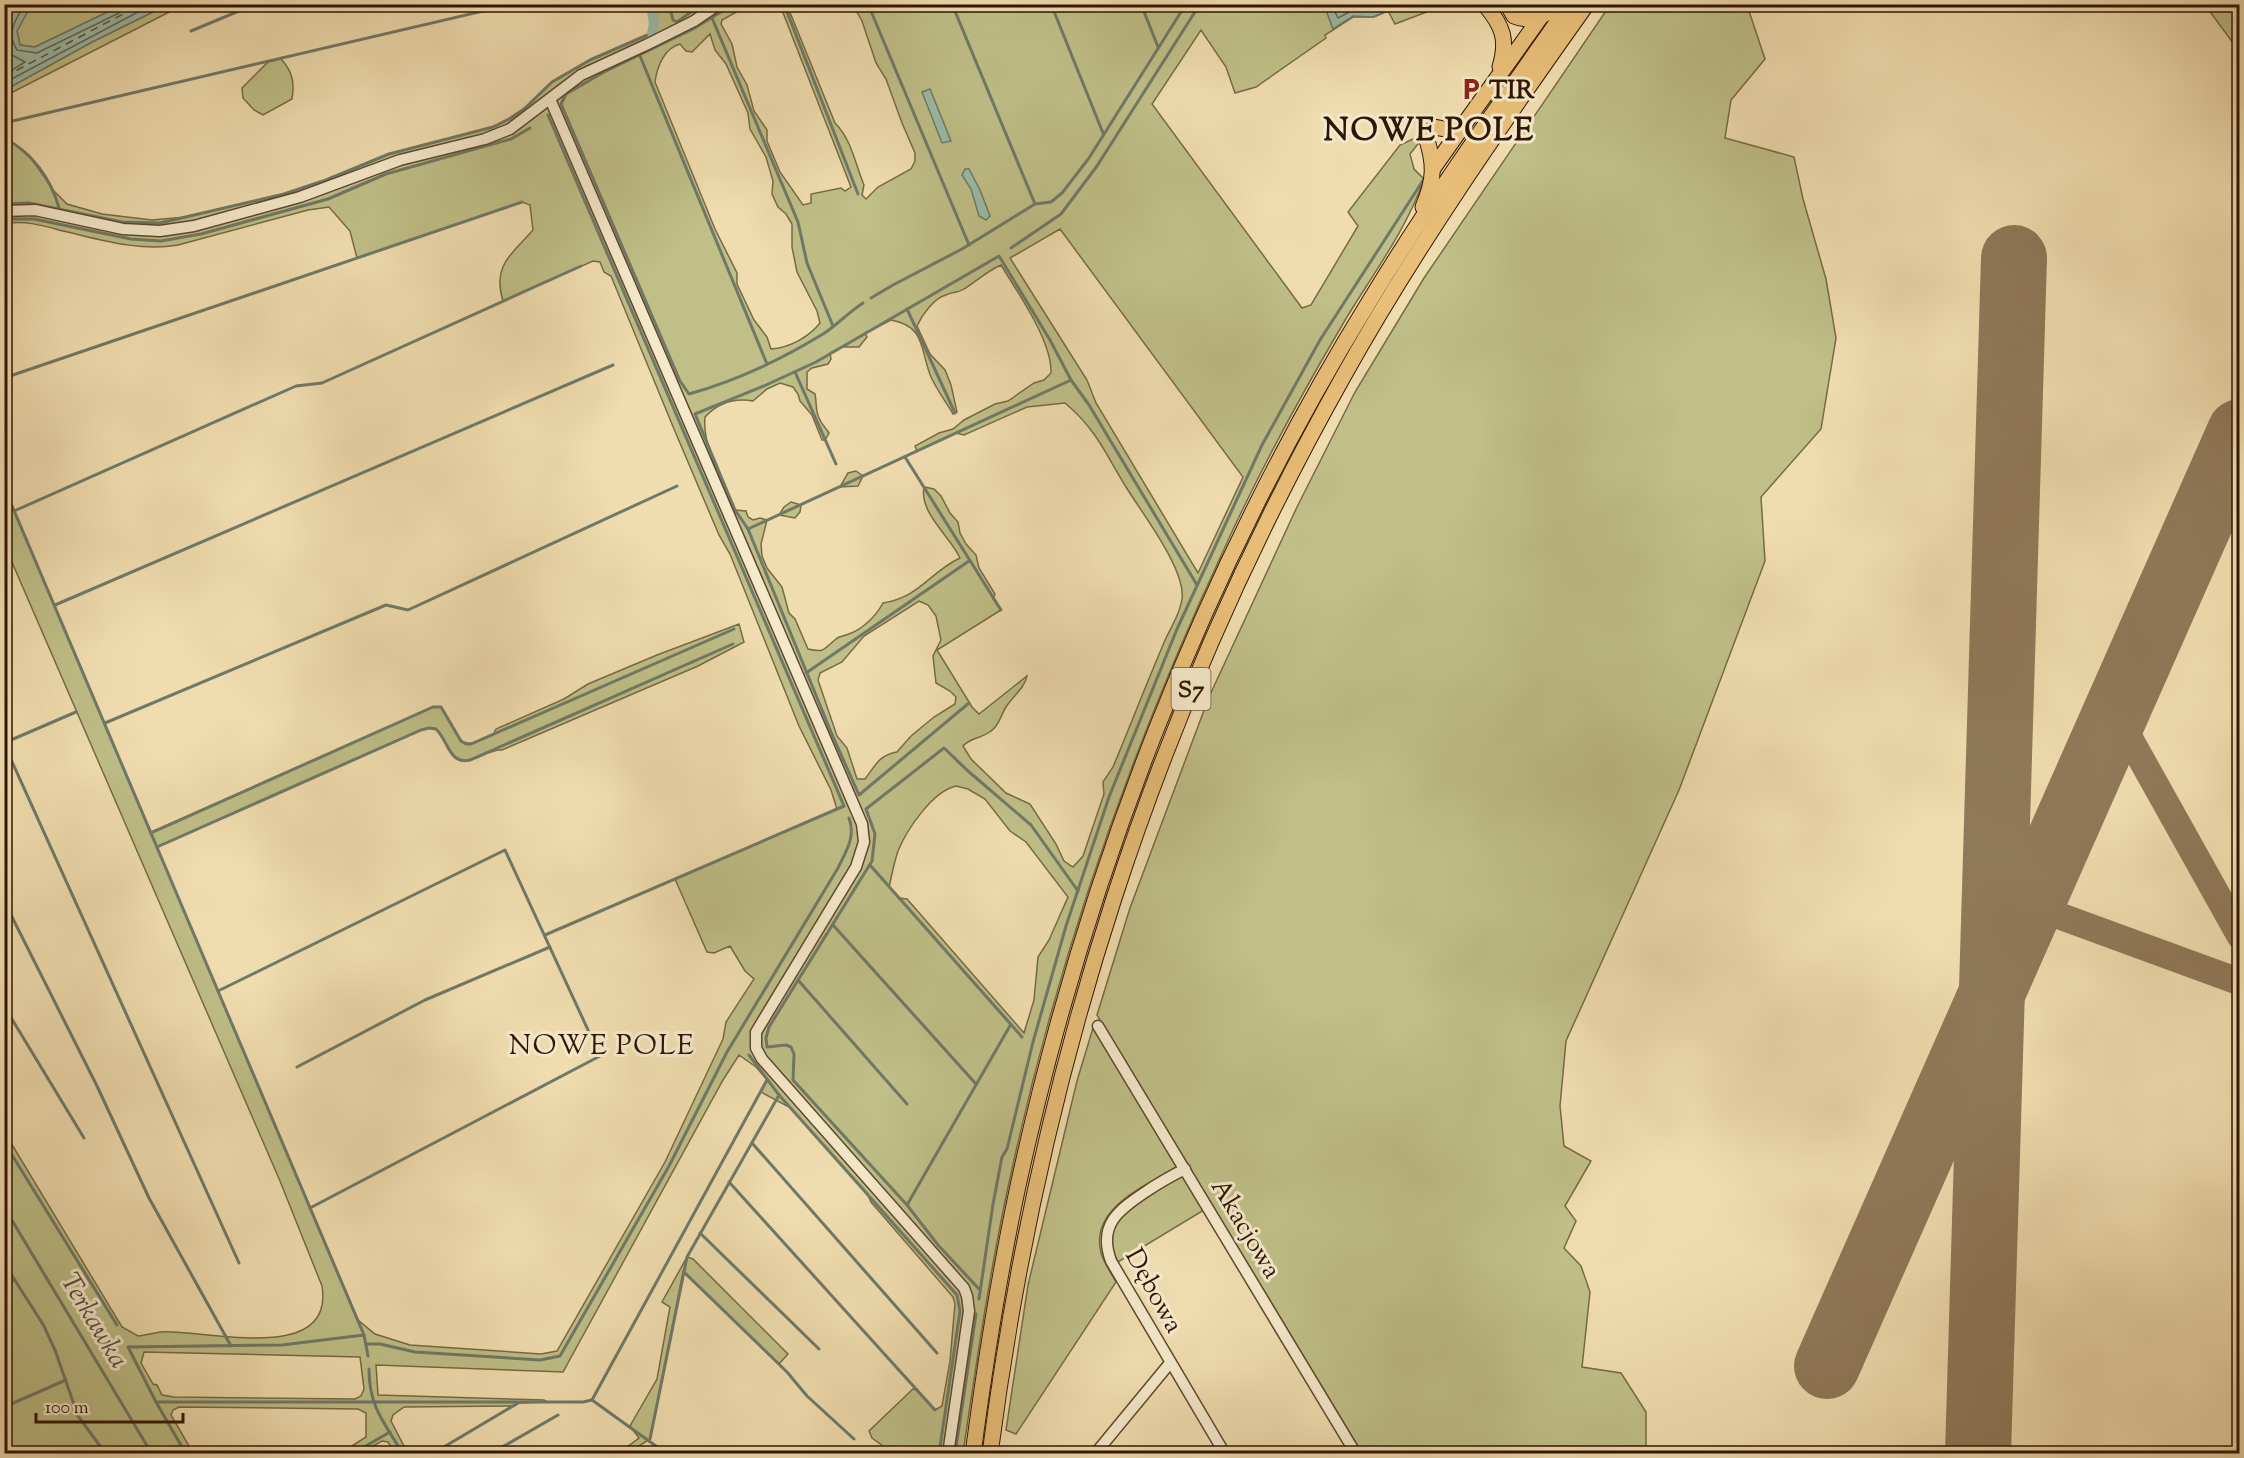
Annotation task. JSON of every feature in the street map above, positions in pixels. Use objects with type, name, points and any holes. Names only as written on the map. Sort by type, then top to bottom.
[{"type":"highway","points":[[1506,4],[1509,12],[1521,19],[1540,18]]},
{"type":"highway","points":[[1434,167],[1540,18],[1561,4]]},
{"type":"highway","name":"S7","points":[[974,1454],[1003,1263],[1050,1052],[1088,923],[1127,808],[1174,687],[1233,556],[1330,370],[1368,303],[1570,4]]},
{"type":"highway","name":"S7","points":[[990,1454],[1020,1258],[1066,1058],[1125,862],[1193,683],[1249,559],[1344,375],[1442,217],[1587,4]]},
{"type":"highway","points":[[1485,5],[1497,20],[1504,39],[1497,76]]},
{"type":"highway","points":[[1412,235],[1431,188],[1434,167],[1429,130],[1450,130],[1465,123]]},
{"type":"street","points":[[4,211],[35,210],[140,231],[183,228],[300,197],[400,160],[496,135],[515,127],[581,75],[694,21],[719,4]]},
{"type":"street","points":[[550,99],[862,824],[865,836],[856,867],[756,1032],[754,1043],[762,1059],[964,1288],[969,1311],[948,1454]]},
{"type":"street","name":"Akacjowa","points":[[1098,1026],[1356,1454]]},
{"type":"street","name":"Dębowa","points":[[1185,1169],[1122,1208],[1110,1224],[1106,1248],[1111,1261],[1225,1454]]},
{"type":"street","name":"Dębowa","points":[[1095,1454],[1170,1363]]},
{"type":"green space","points":[[38,5],[122,5],[35,47],[20,45],[17,31],[29,9]]},
{"type":"green space","points":[[167,5],[183,5],[5,96],[5,90],[92,42]]},
{"type":"green space","points":[[651,5],[749,5],[722,20],[721,24],[732,44],[737,67],[747,85],[754,111],[767,130],[767,141],[780,172],[803,205],[811,203],[811,194],[841,188],[845,191],[851,187],[780,5],[787,5],[835,123],[849,145],[864,185],[862,195],[866,199],[878,187],[911,169],[915,161],[915,153],[886,79],[876,63],[862,21],[853,5],[1445,5],[1395,24],[1388,11],[1374,17],[1353,17],[1256,87],[1235,93],[1226,67],[1201,30],[1152,104],[1302,308],[1311,305],[1358,226],[1348,212],[1400,145],[1415,138],[1418,144],[1410,154],[1414,169],[1424,179],[1408,217],[1328,349],[1252,490],[1191,622],[1159,698],[1101,852],[1052,1010],[1012,1169],[997,1240],[963,1453],[893,1453],[872,1438],[869,1431],[914,1388],[935,1410],[942,1406],[950,1361],[955,1304],[953,1297],[871,1202],[867,1193],[791,1108],[761,1092],[767,1080],[756,1067],[739,1055],[723,1080],[563,1372],[376,1365],[378,1395],[544,1400],[547,1402],[519,1403],[514,1406],[404,1407],[393,1415],[391,1421],[406,1450],[404,1453],[395,1453],[388,1442],[382,1441],[360,1453],[341,1453],[366,1437],[366,1413],[358,1409],[179,1407],[173,1410],[171,1415],[193,1453],[5,1453],[5,1133],[122,1327],[138,1336],[161,1332],[263,1338],[288,1335],[308,1327],[321,1311],[322,1286],[280,1181],[5,546],[4,487],[151,832],[433,707],[441,707],[461,741],[477,742],[493,735],[496,729],[564,699],[588,684],[739,624],[744,642],[698,666],[502,750],[490,752],[472,760],[460,761],[452,755],[436,729],[421,730],[157,847],[358,1320],[375,1334],[410,1345],[541,1354],[557,1351],[665,1162],[723,1039],[726,1022],[754,979],[745,971],[730,946],[714,953],[707,952],[675,879],[837,809],[831,790],[799,726],[730,554],[719,535],[611,276],[604,272],[600,262],[593,261],[503,301],[500,289],[502,269],[511,254],[533,230],[530,205],[522,202],[357,258],[350,231],[329,207],[308,210],[178,245],[133,246],[32,224],[5,224],[5,138],[29,155],[54,191],[67,204],[102,214],[152,220],[186,217],[284,194],[326,180],[389,154],[493,127],[524,109],[552,82],[590,60],[652,33],[654,24]],"holes":[[[710,34],[715,50],[726,64],[748,113],[750,129],[766,157],[773,181],[772,194],[778,207],[792,224],[792,247],[797,272],[817,311],[820,323],[792,344],[771,349],[767,337],[754,320],[737,284],[737,273],[715,229],[655,82],[660,64],[674,46],[680,44],[686,51],[692,52]],[[1060,229],[1243,477],[1198,573],[1096,403],[1087,380],[1010,258]],[[1001,265],[1024,302],[1046,346],[1051,373],[1044,380],[1034,383],[1008,401],[995,404],[964,420],[953,429],[939,433],[915,446],[917,451],[956,433],[964,435],[1027,407],[1065,403],[1100,442],[1170,557],[1181,587],[1182,599],[1179,611],[1165,639],[1113,767],[1103,782],[1104,794],[1083,856],[1073,867],[1064,861],[1056,844],[1030,804],[1006,793],[971,759],[963,746],[994,729],[1027,676],[979,714],[972,707],[937,650],[1001,610],[993,599],[995,594],[979,568],[976,555],[966,544],[960,533],[958,522],[941,496],[934,489],[924,487],[926,506],[960,558],[916,590],[896,600],[883,603],[877,613],[859,629],[837,638],[824,649],[818,651],[808,649],[795,619],[789,613],[782,587],[767,568],[762,556],[761,544],[767,520],[760,518],[753,520],[748,517],[746,511],[735,510],[714,464],[705,429],[705,417],[716,408],[734,401],[753,401],[767,389],[780,383],[793,387],[800,401],[812,415],[822,440],[825,440],[829,433],[818,417],[815,394],[807,389],[807,372],[812,368],[828,364],[831,359],[830,353],[841,347],[859,347],[867,337],[865,333],[891,320],[902,323],[916,334],[933,382],[953,414],[957,412],[945,370],[930,354],[917,326],[933,303],[948,294],[962,290]],[[919,601],[928,605],[936,616],[941,640],[933,656],[936,683],[956,697],[955,704],[934,717],[911,736],[897,752],[882,758],[865,779],[857,779],[847,748],[837,736],[818,680],[820,673],[842,662],[864,636]],[[956,786],[968,789],[985,799],[1010,831],[1026,842],[1068,897],[1049,940],[1038,957],[1034,1000],[1024,1033],[907,899],[899,898],[889,887],[902,842],[914,822],[939,795]],[[144,1352],[360,1357],[364,1389],[361,1396],[355,1399],[174,1397],[162,1395],[157,1385],[153,1384],[141,1363]]]},
{"type":"green space","points":[[1610,5],[1747,5],[1765,59],[1731,100],[1725,138],[1794,157],[1803,199],[1826,279],[1836,338],[1821,429],[1761,497],[1765,561],[1679,790],[1566,1041],[1560,1106],[1564,1146],[1591,1161],[1565,1206],[1576,1221],[1564,1248],[1581,1266],[1590,1292],[1582,1367],[1621,1373],[1646,1412],[1646,1453],[1362,1453],[1097,1015],[1130,908],[1209,697],[1297,507],[1355,392],[1424,278]]},
{"type":"green space","points":[[2205,5],[2239,5],[2239,51]]},
{"type":"green space","points":[[281,59],[292,77],[292,99],[263,115],[254,110],[243,98],[242,88],[268,62]]},
{"type":"green space","points":[[856,471],[863,476],[858,486],[840,487],[848,473]]},
{"type":"green space","points":[[791,502],[801,505],[800,512],[795,518],[779,515],[784,507]]},
{"type":"green space","points":[[1093,1028],[1178,1166],[1124,1199],[1112,1210],[1104,1223],[1100,1237],[1101,1253],[1116,1282],[1016,1434],[1006,1430],[1028,1285],[1077,1081]]},
{"type":"green space","points":[[1183,1175],[1204,1210],[1118,1262],[1111,1248],[1112,1234],[1119,1221],[1143,1198]]},
{"type":"green space","points":[[687,1257],[693,1259],[788,1354],[779,1364],[683,1272],[650,1439],[628,1453],[619,1453],[639,1438],[630,1426],[657,1379],[670,1307],[662,1302]]},
{"type":"water","points":[[5,4],[38,5],[29,9],[17,31],[20,45],[35,47],[122,5],[167,5],[92,42],[5,90]]},
{"type":"water","points":[[1324,4],[1401,5],[1373,17],[1353,16],[1333,29]]},
{"type":"water","points":[[930,89],[951,141],[942,143],[922,92]]},
{"type":"water","points":[[965,169],[969,169],[980,190],[990,216],[986,220],[979,216],[971,189],[962,175]]},
{"type":"waterway","points":[[191,31],[256,4]]},
{"type":"waterway","points":[[4,123],[513,4]]},
{"type":"waterway","points":[[651,4],[654,24],[652,33]]},
{"type":"waterway","points":[[669,4],[673,20],[677,22],[702,4]]},
{"type":"waterway","points":[[734,4],[693,29],[604,72],[566,94],[561,104],[680,381],[689,394],[741,376],[775,361],[823,334],[863,303]]},
{"type":"waterway","points":[[784,4],[858,194]]},
{"type":"waterway","points":[[868,4],[969,245]]},
{"type":"waterway","points":[[952,4],[1035,204]]},
{"type":"waterway","points":[[1051,4],[1103,133]]},
{"type":"waterway","points":[[1141,4],[1158,47]]},
{"type":"waterway","points":[[871,298],[962,249],[1035,204],[1051,202],[1062,193],[1089,158],[1186,4]]},
{"type":"waterway","points":[[1011,248],[1061,214],[1097,166],[1200,4]]},
{"type":"waterway","points":[[712,18],[798,222],[807,263],[833,326]]},
{"type":"waterway","points":[[4,204],[29,203],[122,222],[160,223],[284,194],[326,180],[389,154],[493,127],[524,109],[552,82],[590,60],[652,33]]},
{"type":"waterway","points":[[640,56],[767,364]]},
{"type":"waterway","points":[[545,935],[844,806],[548,115]]},
{"type":"waterway","points":[[4,219],[34,219],[131,239],[161,241],[201,234],[328,199],[386,174],[511,139],[530,128]]},
{"type":"waterway","points":[[4,138],[23,151],[39,167],[51,187],[59,208]]},
{"type":"waterway","points":[[979,1299],[1002,1157],[1007,1149],[1033,1042],[1066,926],[1109,797],[1177,629],[1262,445],[1320,340],[1424,179]]},
{"type":"waterway","points":[[4,378],[522,202]]},
{"type":"waterway","points":[[969,703],[859,795],[748,529],[735,510],[695,414],[816,362],[999,256],[1050,340],[1071,380],[1089,405],[1197,585]]},
{"type":"waterway","points":[[14,511],[296,386],[322,383],[581,266]]},
{"type":"waterway","points":[[907,309],[955,413]]},
{"type":"waterway","points":[[55,605],[613,365]]},
{"type":"waterway","points":[[795,372],[836,464]]},
{"type":"waterway","points":[[748,529],[1071,380]]},
{"type":"waterway","points":[[905,457],[1001,610]]},
{"type":"waterway","points":[[105,723],[386,605],[408,610],[677,486]]},
{"type":"waterway","points":[[4,487],[364,1335],[368,1356]]},
{"type":"waterway","points":[[806,673],[969,561]]},
{"type":"waterway","points":[[151,833],[433,707],[441,707],[461,741],[471,744],[734,629]]},
{"type":"waterway","points":[[157,847],[421,730],[436,729],[453,755],[463,761],[470,760],[733,644]]},
{"type":"waterway","points":[[4,743],[76,712]]},
{"type":"waterway","points":[[4,744],[239,1263]]},
{"type":"waterway","points":[[979,1289],[938,1245],[907,1205],[793,1080],[794,1054],[791,1047],[786,1045],[767,1047],[766,1038],[769,1027],[872,861],[875,834],[866,809],[944,748],[1031,825],[1078,891]]},
{"type":"waterway","points":[[367,1344],[380,1344],[415,1352],[540,1360],[560,1356],[669,1166],[727,1052],[838,868],[851,838],[849,818]]},
{"type":"waterway","points":[[218,991],[505,850],[600,1056],[310,1208]]},
{"type":"waterway","points":[[870,865],[1022,1037]]},
{"type":"waterway","points":[[4,901],[97,1086],[149,1198],[231,1346]]},
{"type":"waterway","points":[[833,925],[976,1084]]},
{"type":"waterway","points":[[297,1067],[425,1000],[550,947]]},
{"type":"waterway","points":[[798,980],[907,1104]]},
{"type":"waterway","points":[[4,1006],[84,1138]]},
{"type":"waterway","points":[[907,1205],[1011,1024]]},
{"type":"waterway","points":[[749,1055],[779,1095],[957,1295],[960,1311],[939,1454]]},
{"type":"waterway","points":[[667,1454],[592,1400],[767,1080]]},
{"type":"waterway","points":[[650,1439],[687,1257],[779,1095]]},
{"type":"waterway","points":[[4,1142],[117,1325]]},
{"type":"waterway","points":[[752,1143],[937,1353]]},
{"type":"waterway","points":[[729,1182],[935,1410]]},
{"type":"waterway","name":"Terkawka","points":[[4,1207],[152,1454]]},
{"type":"waterway","points":[[700,1233],[819,1349]]},
{"type":"waterway","points":[[4,1263],[44,1326],[55,1350],[78,1416],[106,1454]]},
{"type":"waterway","points":[[684,1272],[787,1372],[807,1396],[854,1439]]},
{"type":"waterway","points":[[4,1285],[15,1280]]},
{"type":"waterway","points":[[955,1454],[976,1314]]},
{"type":"waterway","points":[[186,1454],[128,1347],[282,1345],[364,1335]]},
{"type":"waterway","points":[[369,1369],[375,1404],[403,1454]]},
{"type":"waterway","points":[[4,1407],[66,1380]]},
{"type":"waterway","points":[[156,1402],[583,1402],[592,1400]]},
{"type":"waterway","points":[[432,1454],[518,1403]]},
{"type":"waterway","points":[[490,1454],[558,1415]]},
{"type":"waterway","points":[[352,1454],[390,1432]]},
{"type":"waterway","points":[[628,1454],[638,1447]]},
{"type":"ferry route","points":[[4,77],[142,4]]},
{"type":"taxiway","points":[[2116,714],[2240,936]]},
{"type":"taxiway","points":[[2032,906],[2240,982]]},
{"type":"runway","points":[[1978,1454],[2014,258]]},
{"type":"runway","points":[[1827,1366],[2240,432]]},
{"type":"place","name":"TIR","points":[[1471,89]]},
{"type":"district","name":"NOWE POLE","points":[[1429,129]]},
{"type":"district","name":"NOWE POLE","points":[[602,1044]]}]
